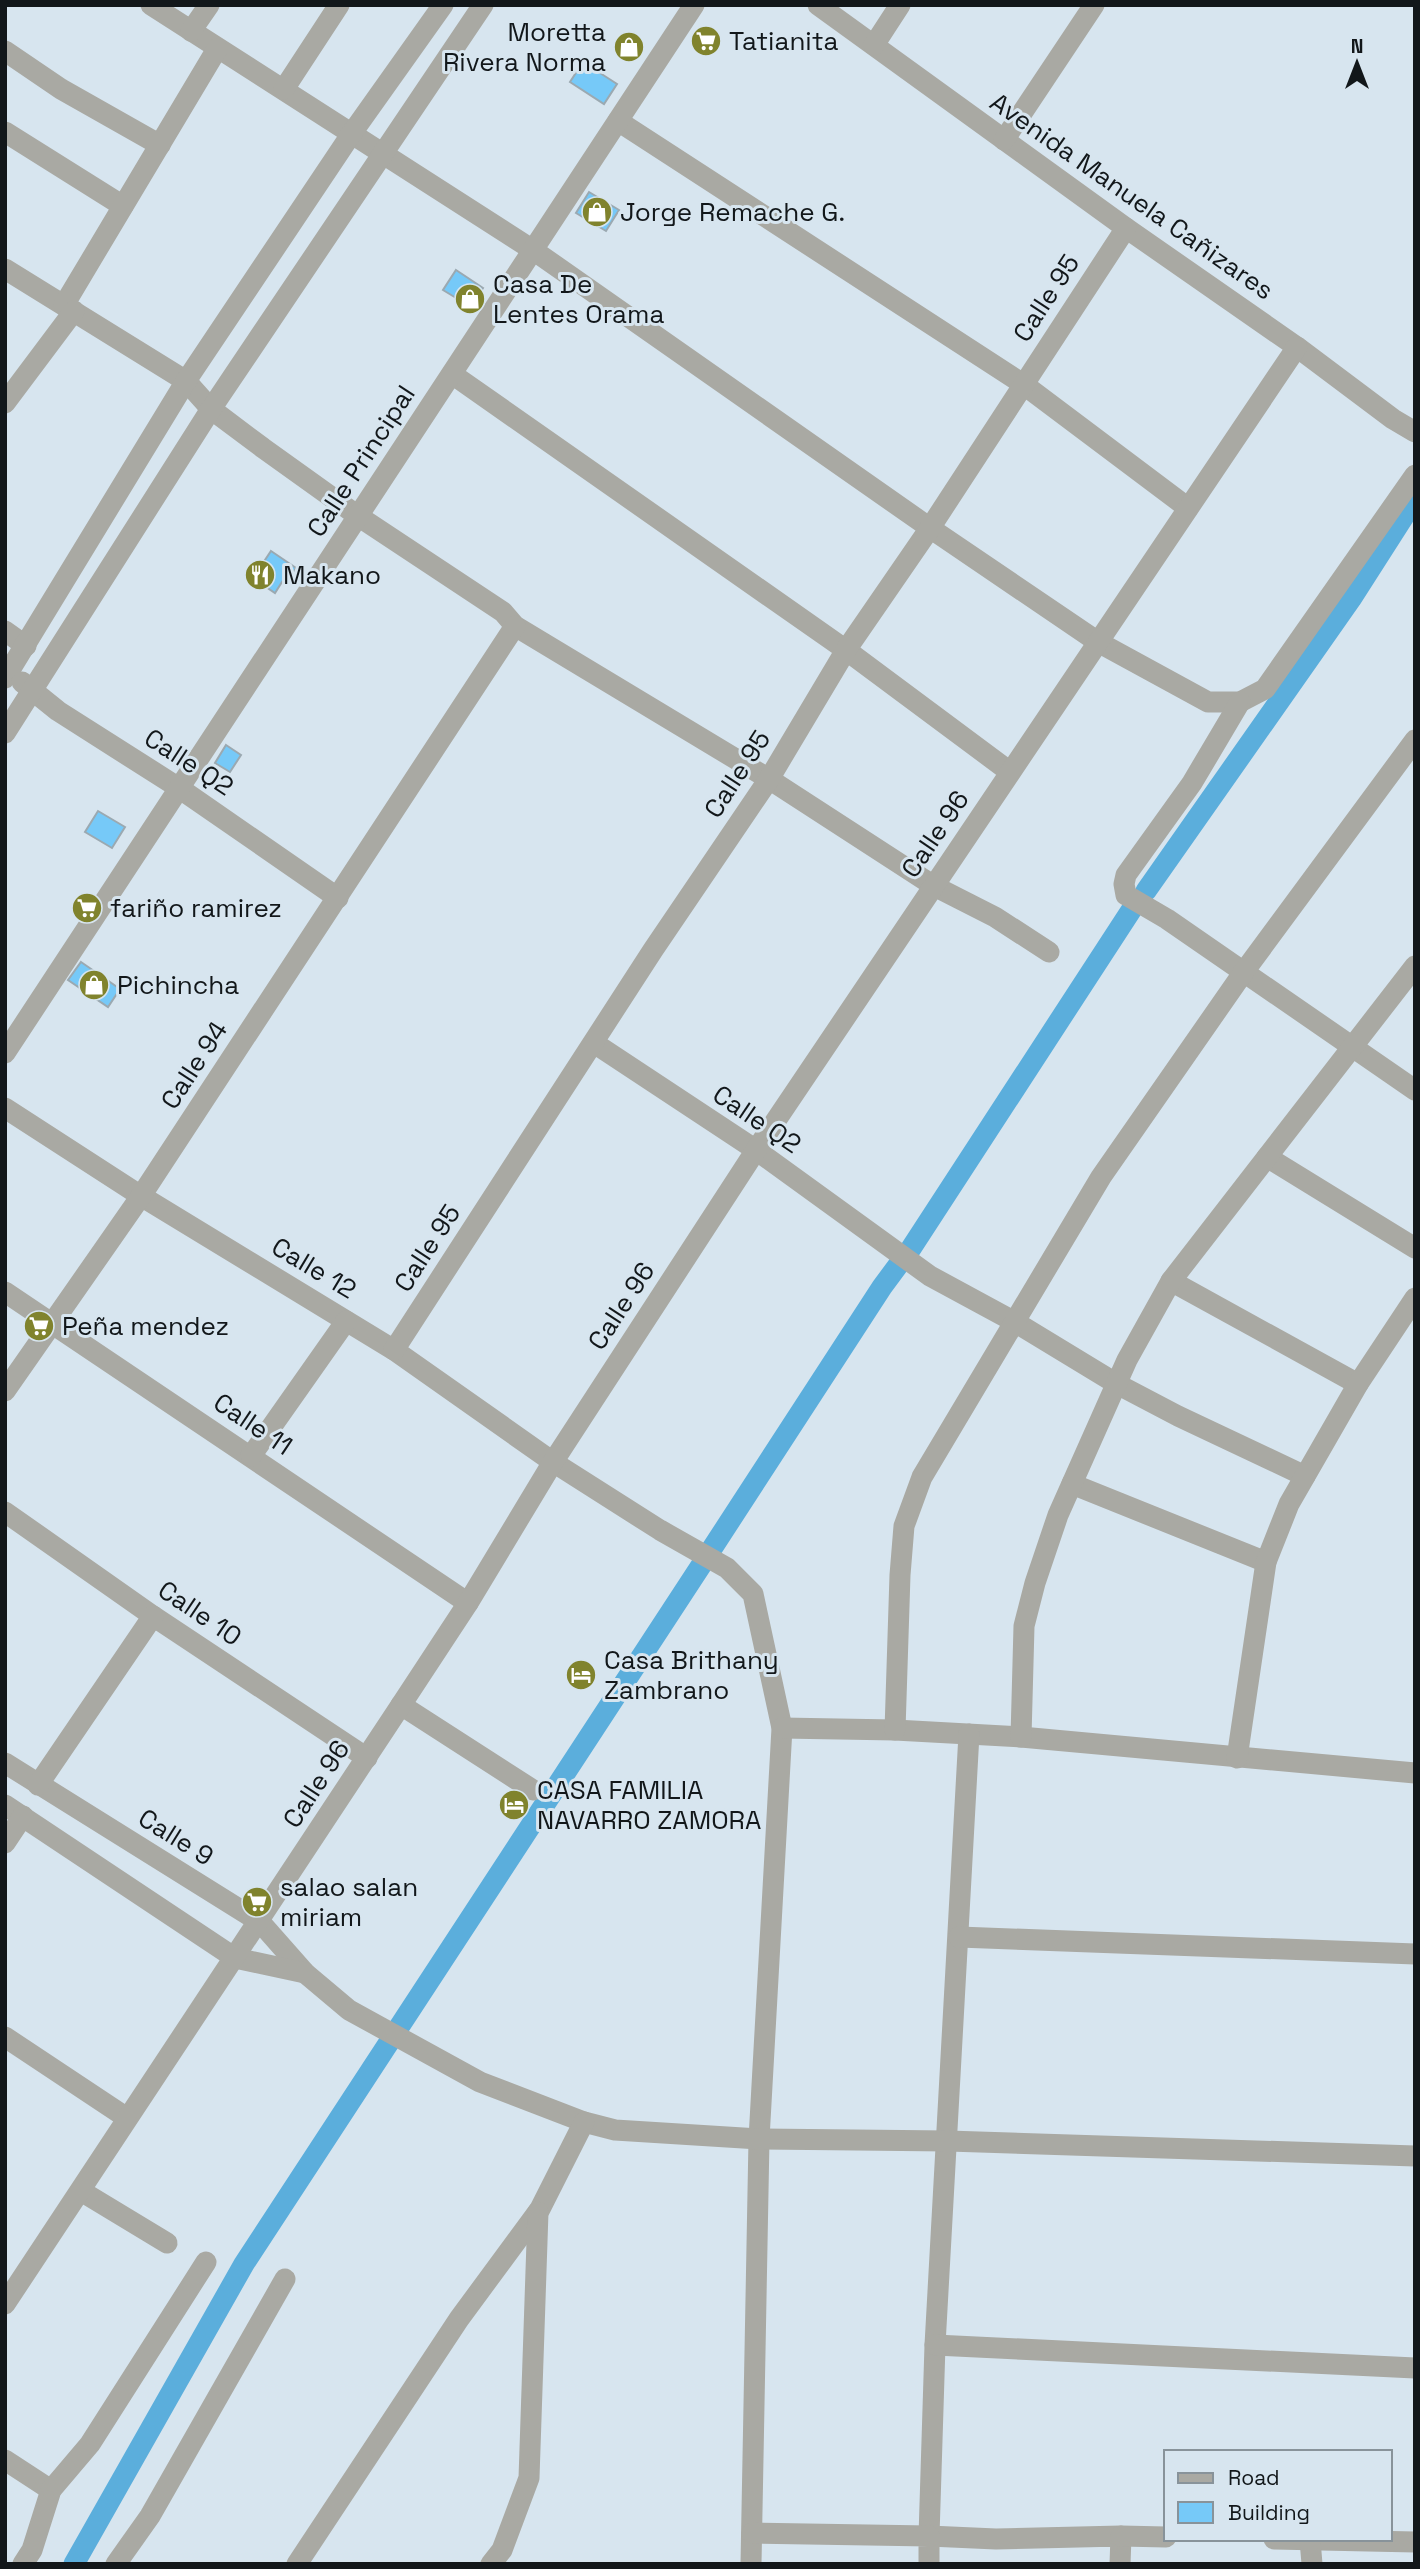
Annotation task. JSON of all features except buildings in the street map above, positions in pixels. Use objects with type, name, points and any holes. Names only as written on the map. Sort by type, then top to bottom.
[{"type":"street","points":[[151,5],[533,250],[930,528],[1098,642],[1208,702],[1240,702],[1265,689],[1415,475]]},
{"type":"street","points":[[191,31],[209,5]]},
{"type":"street","points":[[284,89],[339,5]]},
{"type":"street","points":[[7,675],[186,381],[352,133],[443,5]]},
{"type":"street","points":[[5,733],[211,409],[483,5]]},
{"type":"street","name":"Calle Principal","points":[[5,1053],[694,5]]},
{"type":"street","name":"Avenida Manuela Cañizares","points":[[818,5],[1126,228],[1297,347],[1393,419],[1415,432]]},
{"type":"street","points":[[874,45],[900,5]]},
{"type":"street","points":[[1004,140],[1094,5]]},
{"type":"street","points":[[9,392],[69,308],[123,206],[217,49]]},
{"type":"street","points":[[5,51],[61,89],[160,145]]},
{"type":"street","points":[[618,121],[1023,384],[1188,509]]},
{"type":"street","points":[[5,132],[123,206]]},
{"type":"street","name":"Calle 95","points":[[394,1350],[653,950],[769,779],[846,650],[930,528],[1126,228]]},
{"type":"street","points":[[5,269],[186,381],[211,409],[358,516],[503,612],[514,626],[769,779],[934,886],[995,917],[1049,953]]},
{"type":"street","name":"Calle 96","points":[[5,2304],[14,2272],[81,2191],[367,1758],[468,1602],[553,1462],[755,1150],[1297,347]]},
{"type":"street","points":[[452,374],[846,650],[1010,772]]},
{"type":"street","name":"Calle 94","points":[[5,1391],[141,1196],[514,626]]},
{"type":"street","points":[[5,631],[26,646]]},
{"type":"street","name":"Calle Q2","points":[[7,675],[179,788],[338,898]]},
{"type":"street","points":[[1240,702],[1192,783],[1126,875],[1126,894],[1415,1090]]},
{"type":"street","points":[[895,1730],[904,1526],[922,1477],[1101,1177],[1244,973],[1415,740]]},
{"type":"street","points":[[1020,1737],[1024,1626],[1035,1583],[1058,1515],[1127,1360],[1171,1281],[1415,966]]},
{"type":"street","name":"Calle Q2","points":[[594,1043],[755,1150],[930,1276],[1015,1322],[1117,1384],[1305,1476]]},
{"type":"street","name":"Calle 12","points":[[5,1108],[141,1196],[394,1350],[553,1462],[660,1531],[727,1567],[753,1594],[782,1728],[759,2140],[751,2564]]},
{"type":"street","points":[[1267,1157],[1415,1248]]},
{"type":"street","points":[[1171,1281],[1358,1384]]},
{"type":"street","name":"Calle 11","points":[[5,1292],[468,1602]]},
{"type":"street","points":[[1237,1758],[1266,1562],[1289,1504],[1358,1384],[1415,1298]]},
{"type":"street","points":[[251,1456],[346,1321]]},
{"type":"street","points":[[1072,1484],[1266,1562]]},
{"type":"street","name":"Calle 10","points":[[5,1512],[153,1616],[367,1758]]},
{"type":"street","points":[[38,1785],[153,1616]]},
{"type":"street","points":[[401,1705],[533,1790]]},
{"type":"street","points":[[782,1728],[895,1730],[1020,1737],[1415,1773]]},
{"type":"street","points":[[929,2564],[935,2345],[969,1734]]},
{"type":"street","name":"Calle 9","points":[[5,1763],[260,1922],[305,1973],[349,2010],[480,2082],[584,2122],[615,2130],[759,2140],[948,2141],[1415,2156]]},
{"type":"street","points":[[5,1843],[14,1811]]},
{"type":"street","name":"Calle 9","points":[[14,1811],[235,1958],[305,1973]]},
{"type":"street","points":[[959,1937],[1415,1954]]},
{"type":"street","points":[[5,2036],[127,2118]]},
{"type":"street","points":[[297,2564],[459,2319],[538,2212],[584,2122]]},
{"type":"street","points":[[81,2191],[167,2243]]},
{"type":"street","points":[[503,2559],[530,2478],[538,2212]]},
{"type":"street","points":[[23,2564],[32,2550],[51,2490],[90,2444],[206,2262]]},
{"type":"street","points":[[116,2564],[150,2516],[285,2279]]},
{"type":"street","points":[[935,2345],[1415,2368]]},
{"type":"street","points":[[5,2460],[51,2490]]},
{"type":"street","points":[[752,2533],[996,2539],[1164,2537]]},
{"type":"street","points":[[1120,2564],[1121,2536]]},
{"type":"street","points":[[1310,2541],[1312,2564]]},
{"type":"street","points":[[1362,2541],[1415,2542]]},
{"type":"waterway","points":[[1146,891],[1351,599],[1415,499]]},
{"type":"waterway","points":[[908,1253],[1132,909]]},
{"type":"waterway","points":[[711,1550],[902,1260]]},
{"type":"waterway","points":[[74,2564],[244,2264],[704,1561]]},
{"type":"place","name":"Tatianita","points":[[706,41]]},
{"type":"place","name":"Moretta Rivera Norma","points":[[629,47]]},
{"type":"place","name":"Jorge Remache G.","points":[[597,212]]},
{"type":"place","name":"Casa De Lentes Orama","points":[[470,299]]},
{"type":"place","name":"Makano","points":[[260,575]]},
{"type":"place","name":"fariño ramirez","points":[[87,908]]},
{"type":"place","name":"Pichincha","points":[[94,985]]},
{"type":"place","name":"Peña mendez","points":[[39,1326]]},
{"type":"place","name":"Casa Brithany Zambrano","points":[[581,1675]]},
{"type":"place","name":"CASA FAMILIA NAVARRO ZAMORA","points":[[514,1805]]},
{"type":"place","name":"salao salan miriam","points":[[257,1902]]}]
